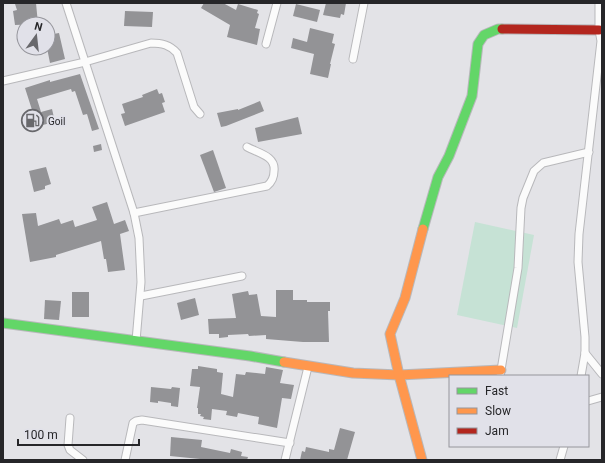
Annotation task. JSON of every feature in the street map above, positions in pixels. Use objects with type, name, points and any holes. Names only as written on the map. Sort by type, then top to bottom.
[{"type":"street","points":[[66,3],[134,213],[139,238],[141,282],[136,342]]},
{"type":"street","points":[[266,44],[277,3]]},
{"type":"street","points":[[353,59],[364,3]]},
{"type":"street","points":[[581,375],[585,353],[585,337],[578,262],[579,234],[602,41],[599,30],[598,3]]},
{"type":"street","points":[[422,460],[399,375],[390,334],[405,298],[438,177],[449,156],[472,96],[478,44],[484,35],[498,29],[599,30]]},
{"type":"street","points":[[3,81],[85,62],[151,43],[160,43],[172,48],[177,53],[194,107],[200,114]]},
{"type":"street","points":[[134,213],[267,186],[271,182],[275,165],[271,159],[247,147]]},
{"type":"street","points":[[3,323],[136,342],[250,356],[353,373],[399,375],[501,373],[518,268],[523,198],[534,171],[544,163],[589,152]]},
{"type":"street","points":[[141,296],[242,276]]},
{"type":"street","points":[[585,353],[602,374]]},
{"type":"street","points":[[285,460],[308,366]]},
{"type":"street","points":[[589,402],[602,397]]},
{"type":"street","points":[[70,418],[68,445],[70,450],[83,460]]},
{"type":"street","points":[[125,460],[133,423],[142,420],[290,443]]},
{"type":"street","points":[[560,460],[564,447]]},
{"type":"green space","points":[[475,222],[534,235],[517,328],[457,315]]},
{"type":"building","points":[[36,3],[37,16],[16,16],[15,25],[13,11],[17,10],[15,4]]},
{"type":"building","points":[[204,3],[223,3],[236,10],[238,4],[258,10],[257,13],[259,14],[255,28],[260,29],[257,45],[227,37],[230,25],[201,8]]},
{"type":"building","points":[[326,3],[346,3],[344,15],[341,14],[340,18],[323,15]]},
{"type":"building","points":[[296,4],[320,10],[317,22],[293,16]]},
{"type":"building","points":[[125,11],[153,12],[152,27],[124,26]]},
{"type":"building","points":[[310,28],[334,34],[332,43],[335,44],[328,78],[310,74],[314,54],[291,48],[293,38],[307,42]]},
{"type":"building","points":[[59,33],[65,59],[50,63],[49,56],[56,56],[56,34]]},
{"type":"building","points":[[80,74],[99,129],[92,131],[87,114],[83,115],[75,91],[72,92],[71,89],[37,99],[41,112],[52,109],[55,122],[26,129],[23,116],[33,113],[25,88],[50,80],[50,82]]},
{"type":"building","points":[[157,89],[159,94],[162,93],[165,102],[162,103],[165,112],[125,126],[121,114],[125,113],[122,104],[143,97],[142,95]]},
{"type":"building","points":[[260,101],[264,111],[221,127],[217,113],[238,110]]},
{"type":"building","points":[[298,117],[302,134],[258,142],[255,128]]},
{"type":"building","points":[[101,144],[102,150],[94,152],[93,146]]},
{"type":"building","points":[[213,150],[226,188],[214,192],[200,155]]},
{"type":"building","points":[[46,167],[51,184],[45,186],[45,189],[34,192],[29,171]]},
{"type":"building","points":[[107,202],[114,224],[125,220],[129,231],[120,234],[125,270],[108,272],[101,241],[56,255],[56,257],[30,262],[22,214],[36,213],[38,226],[59,219],[61,224],[73,220],[75,227],[97,220],[92,207]]},
{"type":"building","points":[[276,290],[293,290],[293,300],[307,300],[307,302],[330,302],[330,311],[328,311],[329,342],[303,342],[266,339],[266,335],[249,336],[248,334],[228,335],[228,337],[219,338],[219,334],[209,334],[208,319],[236,318],[232,294],[248,291],[249,295],[257,294],[261,316],[276,317]]},
{"type":"building","points":[[72,292],[89,292],[89,317],[72,317]]},
{"type":"building","points":[[195,298],[199,315],[181,320],[177,303]]},
{"type":"building","points":[[45,300],[61,301],[59,320],[44,319]]},
{"type":"building","points":[[198,366],[217,369],[217,372],[223,373],[221,394],[233,397],[236,374],[245,375],[246,372],[265,374],[266,367],[283,370],[280,383],[294,385],[291,399],[282,398],[277,428],[258,424],[259,417],[238,413],[237,417],[226,415],[227,411],[212,409],[211,420],[203,419],[204,417],[200,416],[201,414],[198,414],[197,408],[200,387],[190,386],[192,369],[198,369]]},
{"type":"building","points":[[151,387],[171,389],[172,387],[180,388],[178,407],[171,406],[171,403],[158,401],[158,403],[150,402]]},
{"type":"building","points":[[340,428],[355,432],[347,460],[300,460],[302,451],[305,452],[306,447],[329,452],[329,449],[334,450]]},
{"type":"building","points":[[171,437],[202,440],[201,447],[230,453],[231,449],[242,452],[241,456],[248,457],[247,460],[210,460],[170,456]]},
{"type":"traffic: fast","points":[[423,229],[438,177],[449,156],[472,96],[478,44],[484,35],[498,29],[502,29]]},
{"type":"traffic: fast","points":[[3,323],[250,356],[284,362]]},
{"type":"traffic: slow","points":[[422,460],[399,375],[390,334],[405,298],[423,229]]},
{"type":"traffic: slow","points":[[284,362],[353,373],[399,375],[501,370]]},
{"type":"traffic: jam","points":[[502,29],[599,30]]},
{"type":"place","name":"Goil","points":[[32,121]]}]
